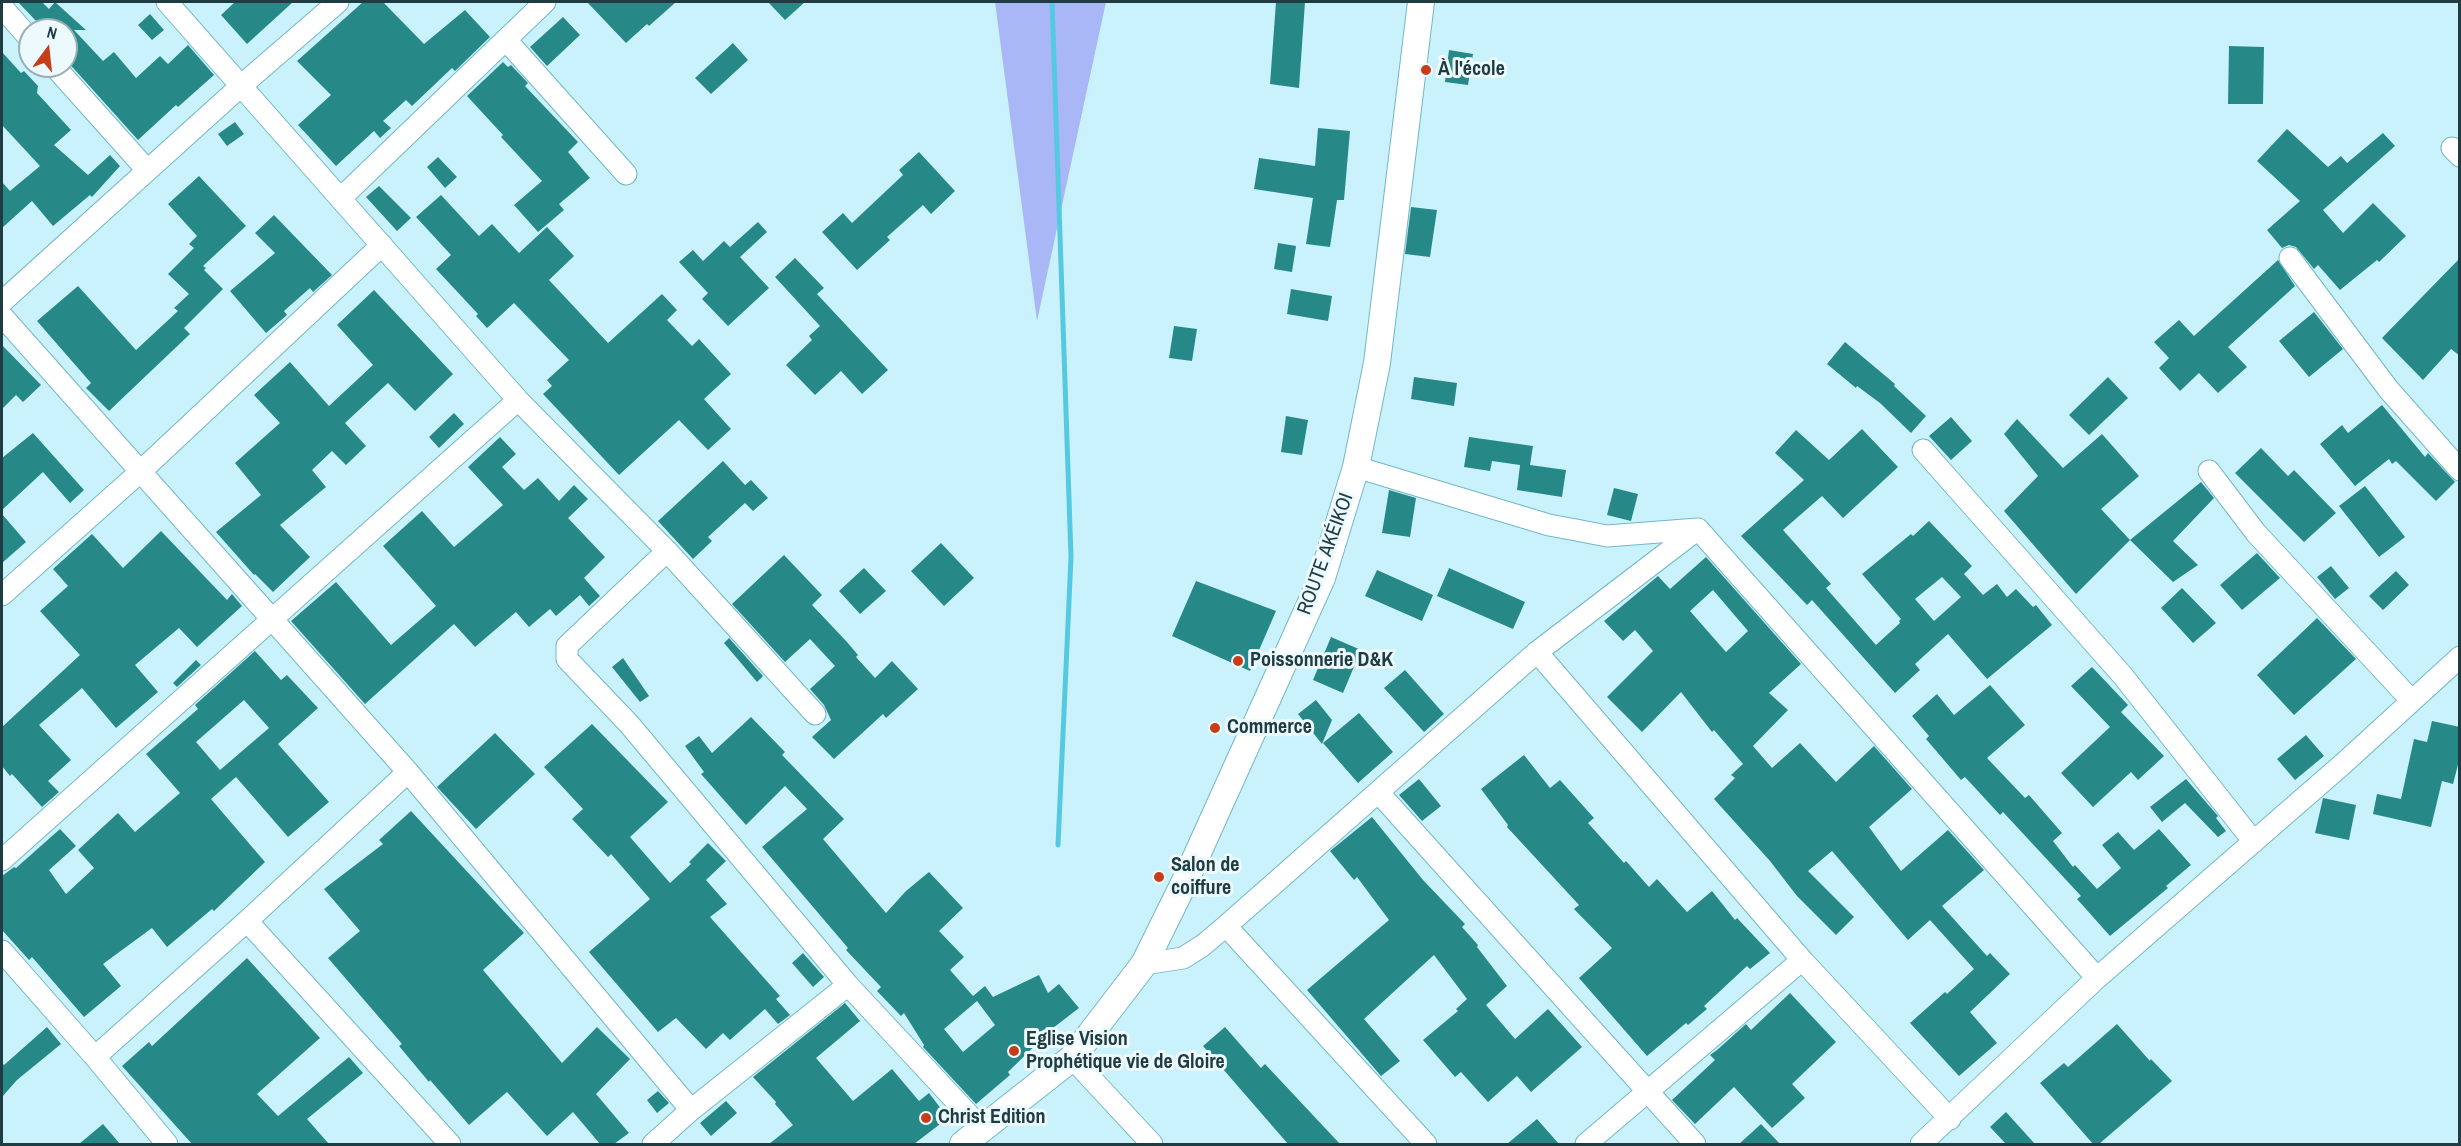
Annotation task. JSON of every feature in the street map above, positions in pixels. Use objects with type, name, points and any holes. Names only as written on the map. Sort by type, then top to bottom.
[{"type":"street","points":[[167,2],[518,400],[667,551],[815,714]]},
{"type":"street","points":[[2,302],[242,85],[338,2]]},
{"type":"street","points":[[341,198],[545,2]]},
{"type":"street","name":"ROUTE AKÉIKOI","points":[[972,1137],[1072,1058],[1144,964],[1187,877],[1322,578],[1356,467],[1377,363],[1421,2]]},
{"type":"street","points":[[2,7],[18,25]]},
{"type":"street","points":[[506,40],[626,174]]},
{"type":"street","points":[[65,78],[147,170]]},
{"type":"street","points":[[2,595],[140,472],[382,245]]},
{"type":"street","points":[[2290,258],[2389,390],[2460,470]]},
{"type":"street","points":[[2,316],[408,772],[692,1110]]},
{"type":"street","points":[[2,860],[518,400]]},
{"type":"street","points":[[1923,450],[2123,676],[2254,842]]},
{"type":"street","points":[[1356,467],[1549,525],[1607,536],[1698,529]]},
{"type":"street","points":[[2209,471],[2256,533],[2412,701]]},
{"type":"street","points":[[1144,964],[1183,958],[1202,946],[1537,652],[1698,529]]},
{"type":"street","points":[[1698,529],[2097,978]]},
{"type":"street","points":[[667,551],[567,646],[567,659],[629,724],[972,1137]]},
{"type":"street","points":[[1537,652],[1802,960],[1950,1119]]},
{"type":"street","points":[[1921,1144],[2097,978],[2254,842],[2460,657]]},
{"type":"street","points":[[95,1057],[408,772]]},
{"type":"street","points":[[1378,792],[1695,1144]]},
{"type":"street","points":[[247,921],[450,1144]]},
{"type":"street","points":[[1226,926],[1426,1144]]},
{"type":"street","points":[[2,951],[95,1057],[167,1144]]},
{"type":"street","points":[[1586,1144],[1802,960]]},
{"type":"street","points":[[653,1144],[848,985]]},
{"type":"street","points":[[1072,1058],[1152,1144]]},
{"type":"shaded area","points":[[995,2],[1106,2],[1037,321]]},
{"type":"building","points":[[18,2],[42,2],[49,9],[55,2],[73,18],[33,18]]},
{"type":"building","points":[[235,2],[293,2],[247,44],[221,15]]},
{"type":"building","points":[[363,2],[383,2],[424,44],[465,10],[490,37],[455,71],[452,68],[412,106],[406,100],[383,121],[391,128],[380,138],[374,131],[336,166],[298,125],[331,95],[297,61]]},
{"type":"building","points":[[587,2],[676,2],[626,43]]},
{"type":"building","points":[[768,2],[805,2],[785,20]]},
{"type":"building","points":[[1276,2],[1305,2],[1299,88],[1270,84]]},
{"type":"building","points":[[150,14],[164,30],[152,40],[138,25]]},
{"type":"building","points":[[563,17],[580,35],[547,66],[530,47]]},
{"type":"building","points":[[78,23],[86,30],[78,30]]},
{"type":"building","points":[[78,34],[103,61],[114,52],[136,78],[160,56],[168,64],[188,45],[214,75],[178,107],[176,105],[138,140],[78,73]]},
{"type":"building","points":[[733,43],[748,60],[711,94],[695,78]]},
{"type":"building","points":[[2229,46],[2264,47],[2263,104],[2228,104]]},
{"type":"building","points":[[1449,50],[1473,54],[1468,85],[1445,82]]},
{"type":"building","points":[[2,52],[18,70],[18,78],[31,78],[38,86],[37,93],[71,130],[54,145],[88,175],[110,155],[120,166],[92,197],[90,195],[53,226],[32,201],[2,228],[2,182],[10,191],[40,166],[2,125]]},
{"type":"building","points":[[503,62],[508,67],[511,65],[528,83],[525,86],[578,142],[568,152],[590,178],[559,204],[564,210],[538,232],[514,205],[542,181],[467,96]]},
{"type":"building","points":[[235,122],[244,134],[227,146],[218,134]]},
{"type":"building","points":[[1318,128],[1350,131],[1344,200],[1337,200],[1330,247],[1306,244],[1313,198],[1254,189],[1259,158],[1315,166]]},
{"type":"building","points":[[2287,129],[2328,167],[2341,156],[2347,163],[2383,133],[2395,146],[2323,210],[2343,233],[2373,203],[2406,236],[2379,262],[2377,260],[2340,290],[2318,265],[2314,269],[2296,247],[2289,245],[2282,248],[2267,230],[2300,201],[2257,161]]},
{"type":"building","points":[[919,152],[955,191],[931,214],[923,205],[887,237],[890,240],[857,270],[822,232],[843,213],[852,223],[903,175],[899,170]]},
{"type":"building","points":[[438,157],[457,177],[445,188],[427,167]]},
{"type":"building","points":[[199,176],[246,226],[203,266],[206,268],[204,270],[223,289],[184,328],[190,334],[109,411],[86,388],[91,383],[37,321],[78,286],[136,350],[178,311],[174,308],[189,294],[168,274],[194,248],[189,244],[197,236],[168,204]]},
{"type":"building","points":[[379,186],[411,218],[397,231],[366,197]]},
{"type":"building","points":[[441,195],[479,236],[492,224],[519,253],[547,227],[574,256],[549,280],[608,343],[662,294],[677,310],[667,320],[692,346],[699,339],[731,374],[704,399],[731,429],[708,450],[679,420],[619,475],[543,394],[552,386],[547,380],[569,360],[514,303],[487,328],[476,316],[478,314],[436,269],[451,255],[416,217]]},
{"type":"building","points":[[1411,207],[1437,210],[1430,257],[1405,254]]},
{"type":"building","points":[[274,215],[332,275],[313,292],[310,288],[284,311],[287,315],[266,333],[230,291],[275,253],[255,233]]},
{"type":"building","points":[[758,222],[767,232],[740,257],[769,288],[728,326],[702,299],[708,293],[679,262],[693,250],[703,261],[724,241],[730,247]]},
{"type":"building","points":[[1278,243],[1296,246],[1292,272],[1274,269]]},
{"type":"building","points":[[795,258],[824,288],[817,294],[888,370],[862,394],[841,371],[815,395],[786,365],[812,340],[809,336],[820,326],[775,277]]},
{"type":"building","points":[[2460,258],[2460,356],[2451,349],[2423,380],[2382,338]]},
{"type":"building","points":[[2278,260],[2295,286],[2228,347],[2247,367],[2218,393],[2199,373],[2180,391],[2159,368],[2169,358],[2154,342],[2179,320],[2194,336]]},
{"type":"building","points":[[1291,289],[1332,296],[1328,321],[1287,314]]},
{"type":"building","points":[[374,290],[453,374],[415,411],[388,383],[345,423],[366,446],[346,465],[332,451],[312,470],[326,487],[280,525],[310,557],[273,592],[254,575],[216,532],[261,495],[235,463],[280,423],[254,395],[290,362],[329,406],[373,365],[337,325]]},
{"type":"building","points":[[2314,312],[2343,349],[2309,377],[2279,341]]},
{"type":"building","points":[[1174,326],[1197,329],[1192,361],[1169,358]]},
{"type":"building","points":[[1845,342],[1895,384],[1894,386],[1926,416],[1911,433],[1880,403],[1857,386],[1856,388],[1827,364]]},
{"type":"building","points":[[2,345],[41,385],[23,402],[16,395],[2,409]]},
{"type":"building","points":[[1414,377],[1457,383],[1454,406],[1411,399]]},
{"type":"building","points":[[2108,377],[2128,398],[2089,435],[2069,415]]},
{"type":"building","points":[[2382,405],[2425,457],[2428,453],[2455,482],[2436,501],[2396,461],[2392,464],[2389,459],[2355,486],[2320,444],[2342,425],[2348,433]]},
{"type":"building","points":[[454,413],[464,424],[439,448],[429,437]]},
{"type":"building","points":[[1286,416],[1308,420],[1302,455],[1281,452]]},
{"type":"building","points":[[1951,417],[1972,441],[1951,460],[1929,436]]},
{"type":"building","points":[[2017,419],[2063,468],[2102,434],[2139,476],[2101,509],[2130,540],[2076,594],[2004,511],[2038,476],[2004,434]]},
{"type":"building","points":[[1862,429],[1898,467],[1843,518],[1822,496],[1783,530],[1831,584],[1826,588],[1876,645],[1900,623],[1901,619],[1862,574],[1911,534],[1913,536],[1929,521],[1972,566],[1964,574],[1983,595],[1997,584],[2007,597],[2016,589],[2033,607],[2036,605],[2052,625],[1987,679],[1948,634],[1915,664],[1920,670],[1895,693],[1812,600],[1807,605],[1741,536],[1804,480],[1775,453],[1796,430],[1829,460]],"holes":[[[1942,577],[1961,597],[1934,621],[1915,599]]]},
{"type":"building","points":[[33,433],[84,490],[70,503],[43,472],[2,510],[2,458]]},
{"type":"building","points":[[500,437],[516,454],[502,467],[524,490],[538,478],[559,501],[574,485],[588,499],[568,518],[605,557],[584,578],[600,596],[589,606],[580,595],[556,616],[550,609],[529,627],[516,612],[475,647],[454,624],[365,704],[291,621],[336,582],[391,645],[436,606],[383,546],[422,511],[454,547],[503,505],[468,467]]},
{"type":"building","points":[[1469,437],[1533,446],[1530,465],[1566,470],[1562,497],[1517,490],[1520,465],[1492,461],[1490,471],[1464,467]]},
{"type":"building","points":[[2261,448],[2288,476],[2294,470],[2336,513],[2304,542],[2235,473]]},
{"type":"building","points":[[723,461],[745,485],[751,480],[768,498],[753,511],[745,503],[708,537],[712,541],[693,559],[658,521]]},
{"type":"building","points":[[2201,482],[2214,498],[2173,541],[2198,565],[2173,582],[2130,540]]},
{"type":"building","points":[[2365,486],[2405,537],[2379,557],[2339,506]]},
{"type":"building","points":[[1614,488],[1638,494],[1631,521],[1607,515]]},
{"type":"building","points":[[1389,490],[1416,498],[1410,537],[1382,533]]},
{"type":"building","points":[[2,514],[26,542],[2,563]]},
{"type":"building","points":[[161,531],[227,600],[232,594],[242,606],[197,647],[179,628],[135,665],[158,692],[116,728],[82,688],[39,725],[71,760],[48,781],[59,792],[42,807],[2,766],[2,727],[80,655],[40,611],[68,586],[53,569],[92,534],[123,568]]},
{"type":"building","points":[[941,543],[974,578],[944,606],[911,571]]},
{"type":"building","points":[[2257,553],[2280,578],[2242,610],[2220,585]]},
{"type":"building","points":[[784,555],[822,595],[812,605],[847,642],[858,655],[856,657],[875,678],[892,661],[918,689],[886,718],[883,714],[834,759],[812,737],[831,720],[824,705],[810,689],[835,666],[810,639],[785,662],[732,604]]},
{"type":"building","points":[[1706,557],[1801,664],[1769,693],[1788,710],[1753,746],[1772,768],[1800,743],[1836,782],[1874,746],[1912,789],[1869,827],[1901,871],[1948,830],[1984,870],[1942,906],[1987,956],[1990,953],[2010,974],[1970,1012],[1997,1043],[1959,1076],[1910,1023],[1974,969],[1930,920],[1908,940],[1832,851],[1808,871],[1854,917],[1836,935],[1797,896],[1770,861],[1714,799],[1735,778],[1731,775],[1743,764],[1714,730],[1712,732],[1681,692],[1642,732],[1607,697],[1653,651],[1635,630],[1623,641],[1604,621],[1658,576],[1670,589]],"holes":[[[1713,590],[1748,631],[1726,652],[1690,611]]]},
{"type":"building","points":[[2331,566],[2349,588],[2335,599],[2317,577]]},
{"type":"building","points":[[864,568],[886,591],[860,614],[839,591]]},
{"type":"building","points":[[1449,568],[1525,602],[1513,629],[1437,596]]},
{"type":"building","points":[[1377,570],[1433,595],[1422,621],[1365,596]]},
{"type":"building","points":[[2396,571],[2409,585],[2383,610],[2369,596]]},
{"type":"building","points":[[1196,581],[1276,611],[1250,671],[1172,636]]},
{"type":"building","points":[[2182,588],[2216,623],[2193,643],[2161,608]]},
{"type":"building","points":[[2317,618],[2356,659],[2294,715],[2257,675]]},
{"type":"building","points":[[1331,637],[1361,650],[1343,693],[1313,680]]},
{"type":"building","points":[[729,638],[763,676],[757,682],[724,643]]},
{"type":"building","points":[[255,651],[281,680],[287,675],[318,708],[278,744],[329,802],[288,837],[236,777],[211,799],[265,862],[214,911],[212,909],[167,947],[152,928],[103,964],[121,986],[84,1017],[32,957],[29,960],[2,930],[2,876],[14,867],[16,868],[60,829],[76,846],[49,870],[66,894],[94,868],[78,850],[118,813],[135,832],[180,793],[146,754],[198,709],[195,705]],"holes":[[[244,700],[269,728],[220,770],[196,742]]]},
{"type":"building","points":[[623,658],[649,696],[640,702],[612,667]]},
{"type":"building","points":[[196,660],[201,665],[177,687],[173,683]]},
{"type":"building","points":[[2092,667],[2128,705],[2121,712],[2164,756],[2138,780],[2131,772],[2093,807],[2061,773],[2110,727],[2071,686]]},
{"type":"building","points":[[1405,670],[1444,714],[1424,732],[1384,688]]},
{"type":"building","points":[[1990,685],[2025,725],[1987,758],[2025,798],[2029,795],[2062,833],[2053,841],[2073,867],[2075,865],[2097,889],[2121,868],[2102,845],[2118,832],[2134,850],[2159,829],[2191,865],[2166,886],[2168,888],[2110,936],[2077,899],[2081,896],[2003,812],[2000,815],[1965,777],[1961,780],[1926,739],[1929,736],[1912,716],[1937,694],[1954,715]]},
{"type":"building","points":[[1316,700],[1332,720],[1322,744],[1298,714]]},
{"type":"building","points":[[1359,713],[1393,752],[1358,783],[1323,743]]},
{"type":"building","points":[[751,717],[785,752],[782,755],[844,819],[823,839],[886,913],[906,891],[929,872],[963,908],[939,931],[964,957],[950,970],[973,996],[985,986],[993,997],[1039,975],[1048,993],[1059,984],[1079,1008],[1053,1028],[1008,1072],[1010,1075],[976,1104],[923,1047],[924,1045],[904,1013],[901,1016],[877,991],[881,987],[846,950],[848,948],[762,847],[807,809],[785,786],[746,825],[701,774],[704,772],[685,746],[699,736],[712,753]],"holes":[[[977,1001],[995,1025],[963,1052],[944,1029]]]},
{"type":"building","points":[[2432,721],[2460,727],[2460,757],[2453,784],[2442,781],[2431,827],[2373,814],[2377,794],[2401,799],[2414,739],[2427,742]]},
{"type":"building","points":[[592,724],[668,802],[630,837],[670,883],[691,864],[689,862],[708,843],[726,861],[706,880],[727,904],[710,917],[780,996],[776,999],[790,1015],[778,1024],[765,1009],[730,1040],[723,1033],[706,1049],[676,1018],[658,1032],[589,952],[650,899],[611,854],[608,857],[572,819],[583,809],[544,767]]},
{"type":"building","points":[[495,733],[535,774],[476,829],[437,787]]},
{"type":"building","points":[[2306,735],[2324,756],[2295,780],[2277,759]]},
{"type":"building","points":[[1524,755],[1550,788],[1560,780],[1594,818],[1588,823],[1649,887],[1657,879],[1687,912],[1712,891],[1735,920],[1737,918],[1770,953],[1750,969],[1747,966],[1704,1006],[1707,1009],[1688,1025],[1686,1023],[1647,1056],[1579,978],[1612,948],[1574,909],[1579,905],[1507,827],[1508,825],[1481,789]]},
{"type":"building","points":[[1419,779],[1441,806],[1422,821],[1399,795]]},
{"type":"building","points":[[2186,779],[2218,816],[2216,818],[2226,831],[2218,837],[2185,803],[2162,822],[2150,807]]},
{"type":"building","points":[[2323,798],[2356,805],[2349,840],[2315,833]]},
{"type":"building","points":[[411,811],[524,933],[483,970],[562,1063],[597,1027],[630,1059],[596,1094],[629,1133],[614,1144],[600,1144],[573,1112],[547,1136],[507,1092],[469,1125],[430,1080],[429,1082],[399,1046],[402,1044],[328,958],[360,931],[324,889],[383,844],[379,840]]},
{"type":"building","points":[[1372,817],[1423,880],[1465,924],[1462,927],[1478,945],[1477,947],[1507,986],[1486,1005],[1515,1039],[1548,1009],[1582,1047],[1531,1092],[1517,1076],[1488,1102],[1461,1072],[1455,1077],[1423,1040],[1458,1011],[1456,1009],[1467,999],[1434,955],[1364,1019],[1400,1061],[1381,1076],[1307,990],[1389,920],[1357,877],[1354,880],[1330,851]]},
{"type":"building","points":[[803,953],[824,977],[813,987],[792,963]]},
{"type":"building","points":[[247,958],[320,1038],[257,1094],[278,1116],[349,1057],[363,1073],[307,1119],[329,1144],[192,1144],[122,1066],[149,1042],[152,1046]]},
{"type":"building","points":[[1790,993],[1836,1042],[1792,1084],[1805,1098],[1772,1128],[1734,1087],[1695,1124],[1672,1100],[1715,1060],[1710,1055],[1746,1024],[1751,1030]]},
{"type":"building","points":[[845,1003],[860,1021],[816,1058],[853,1101],[892,1069],[919,1101],[929,1093],[948,1118],[914,1144],[769,1144],[793,1125],[753,1077]]},
{"type":"building","points":[[2117,1024],[2150,1061],[2151,1059],[2172,1081],[2099,1144],[2093,1144],[2040,1083],[2064,1063],[2068,1067]]},
{"type":"building","points":[[47,1027],[61,1044],[17,1080],[2,1097],[2,1063],[4,1065]]},
{"type":"building","points":[[1225,1027],[1261,1068],[1265,1064],[1340,1144],[1288,1144],[1203,1046]]},
{"type":"building","points":[[658,1091],[669,1103],[657,1113],[647,1100]]},
{"type":"building","points":[[726,1101],[737,1113],[711,1136],[700,1123]]},
{"type":"building","points":[[2006,1112],[2035,1144],[2006,1144],[1990,1127]]},
{"type":"building","points":[[1537,1119],[1559,1144],[1507,1144]]},
{"type":"building","points":[[103,1124],[120,1144],[79,1144]]},
{"type":"building","points":[[1761,1124],[1780,1144],[1739,1144]]},
{"type":"waterway","points":[[1052,2],[1071,557],[1058,845]]},
{"type":"place","name":"À l'école","points":[[1426,70]]},
{"type":"place","name":"Poissonnerie D&K","points":[[1238,661]]},
{"type":"place","name":"Commerce","points":[[1215,728]]},
{"type":"place","name":"Salon de coiffure","points":[[1159,877]]},
{"type":"place","name":"Eglise Vision Prophétique vie de Gloire","points":[[1014,1051]]},
{"type":"place","name":"Christ Edition","points":[[926,1118]]}]
